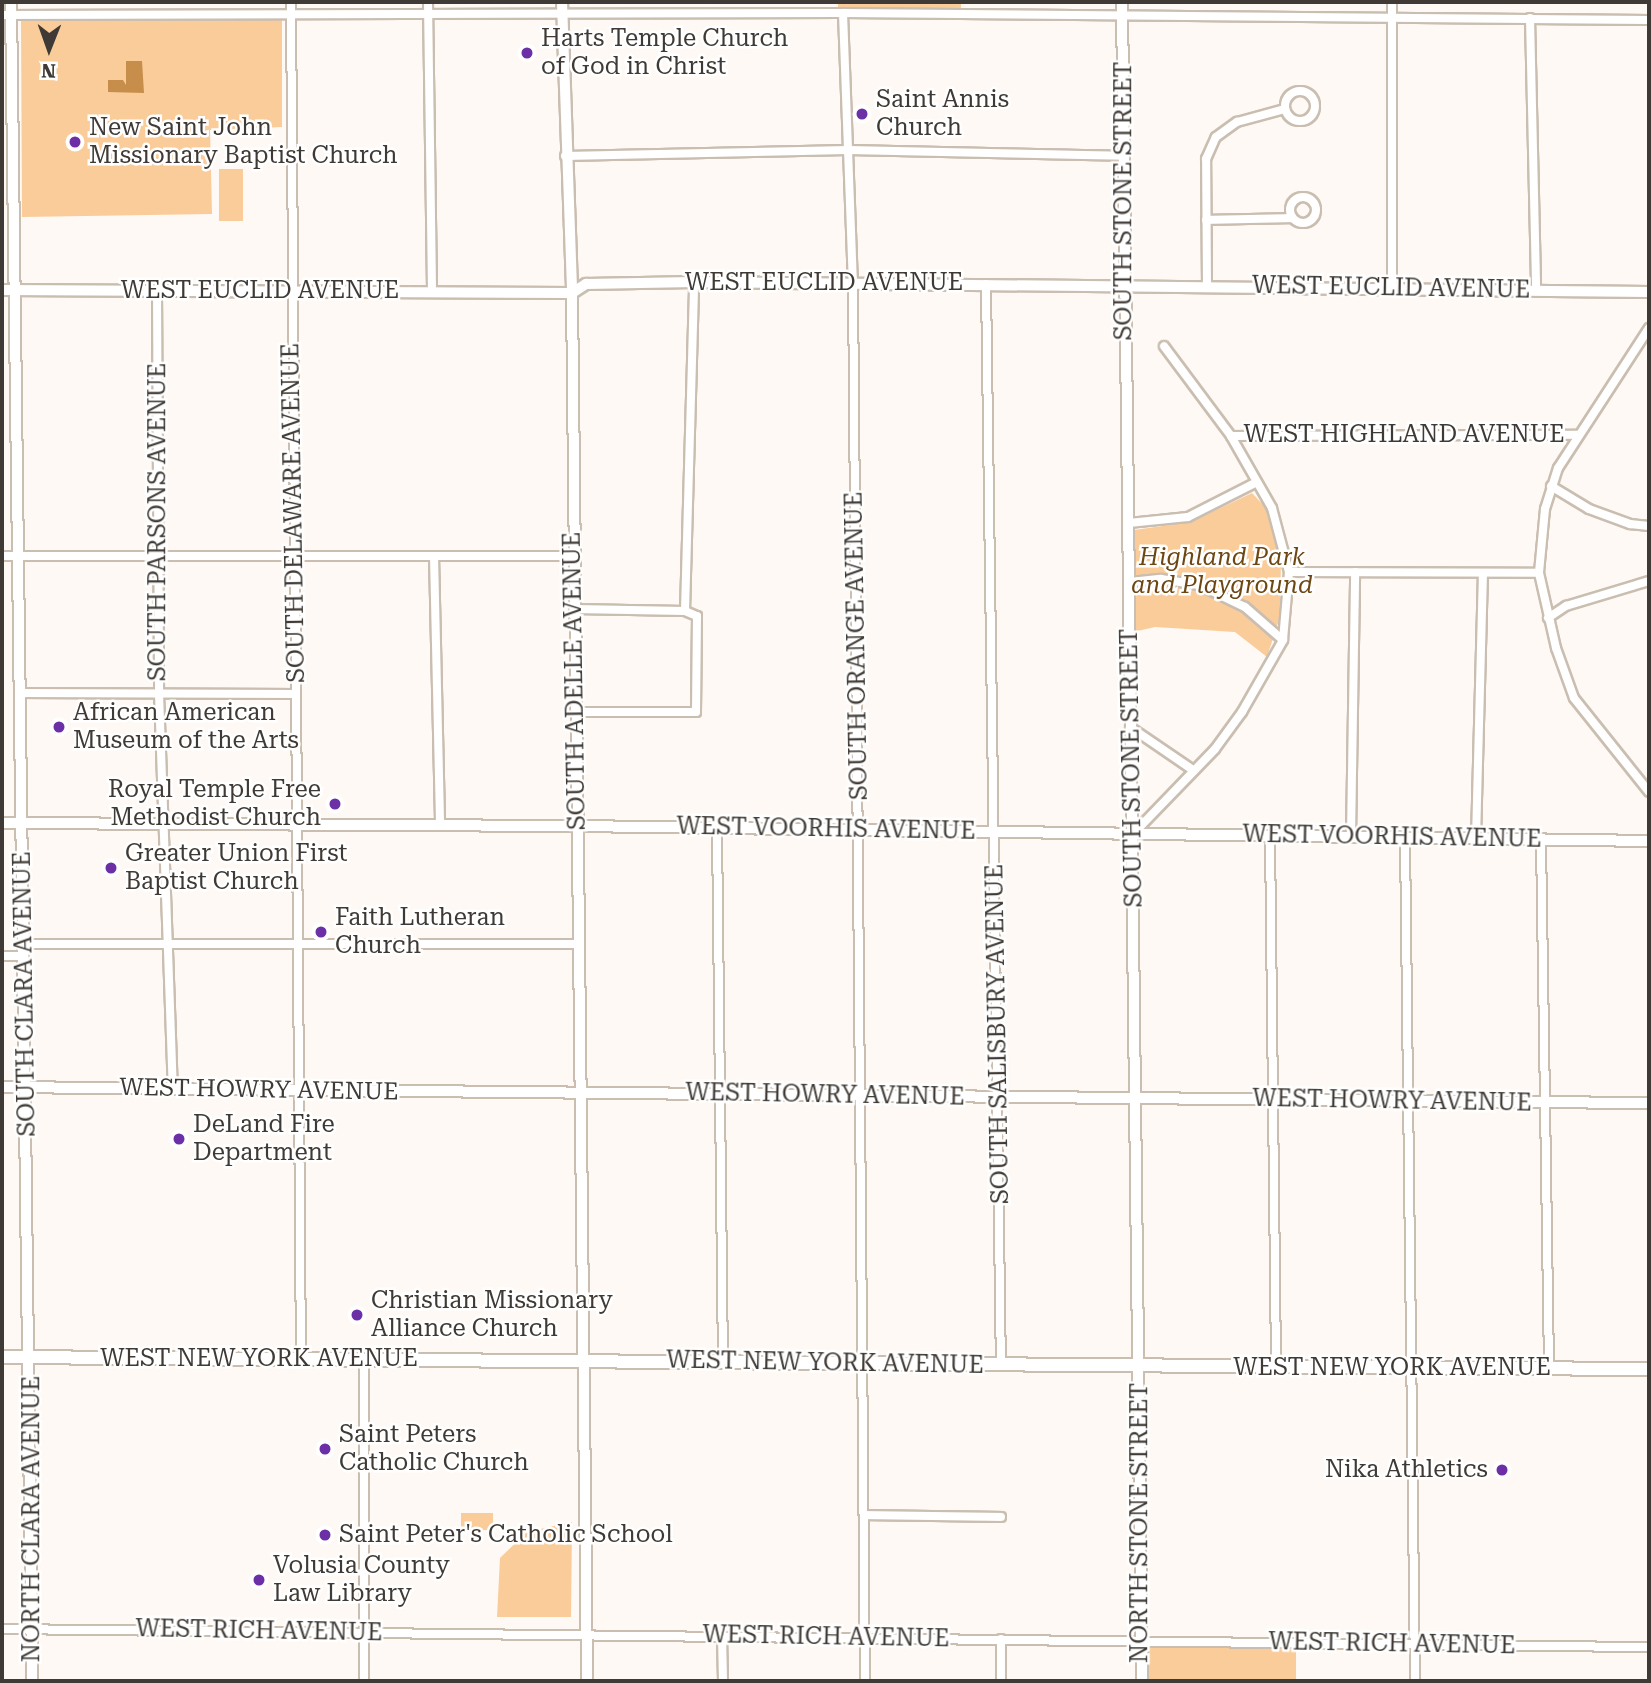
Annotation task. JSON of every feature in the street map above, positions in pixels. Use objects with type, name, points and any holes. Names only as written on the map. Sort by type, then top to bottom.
[{"type":"main road","name":"WEST NEW YORK AVENUE","points":[[2,1357],[1649,1369]]},
{"type":"street","name":"SOUTH CLARA AVENUE","points":[[11,2],[7,15],[13,151],[31,1357]]},
{"type":"street","points":[[153,2],[153,13]]},
{"type":"street","name":"SOUTH DELAWARE AVENUE","points":[[291,2],[291,291],[301,1090],[301,1359]]},
{"type":"street","points":[[428,2],[432,292]]},
{"type":"street","name":"SOUTH STONE STREET","points":[[1122,2],[1123,285],[1130,582],[1139,1366]]},
{"type":"street","points":[[1392,2],[1392,288]]},
{"type":"street","points":[[7,15],[291,12],[428,14],[562,7],[843,13],[1649,20]]},
{"type":"street","name":"SOUTH ADELLE AVENUE","points":[[562,7],[565,156],[572,293],[587,1681]]},
{"type":"street","name":"SOUTH ORANGE AVENUE","points":[[843,13],[853,284],[865,1681]]},
{"type":"street","points":[[1530,18],[1536,290]]},
{"type":"street","points":[[1207,287],[1206,159],[1216,137],[1237,122],[1285,109]]},
{"type":"street","points":[[2,150],[13,151]]},
{"type":"street","points":[[565,156],[848,150],[1124,156]]},
{"type":"street","points":[[1206,220],[1292,218]]},
{"type":"street","points":[[685,611],[694,282]]},
{"type":"street","name":"WEST EUCLID AVENUE","points":[[2,290],[572,293],[586,284],[694,282],[1649,292]]},
{"type":"street","name":"SOUTH SALISBURY AVENUE","points":[[986,284],[1001,1097],[1001,1365]]},
{"type":"street","name":"SOUTH PARSONS AVENUE","points":[[158,290],[159,693],[173,1089]]},
{"type":"street","points":[[1649,328],[1577,435],[1551,486],[1539,573],[1548,618],[1574,698],[1649,792]]},
{"type":"street","points":[[1133,834],[1193,770],[1242,712],[1283,640],[1289,572],[1272,508],[1231,436],[1164,346]]},
{"type":"street","name":"WEST HIGHLAND AVENUE","points":[[1231,436],[1577,435]]},
{"type":"street","points":[[1129,523],[1188,517],[1257,482]]},
{"type":"street","points":[[1551,486],[1589,509],[1649,526]]},
{"type":"street","points":[[2,556],[573,556]]},
{"type":"street","points":[[434,556],[440,826]]},
{"type":"street","points":[[1289,572],[1539,573]]},
{"type":"street","points":[[1351,837],[1355,572]]},
{"type":"street","points":[[1476,839],[1483,573]]},
{"type":"street","points":[[1130,582],[1161,579],[1199,585],[1245,607],[1283,640]]},
{"type":"street","points":[[1548,618],[1566,606],[1649,581]]},
{"type":"street","points":[[574,609],[685,611],[696,616],[696,712],[576,712]]},
{"type":"street","points":[[20,693],[295,694]]},
{"type":"street","points":[[1130,727],[1193,770]]},
{"type":"street","name":"WEST VOORHIS AVENUE","points":[[2,823],[577,826],[1649,841]]},
{"type":"street","points":[[717,828],[723,1362]]},
{"type":"street","points":[[1270,836],[1276,1367]]},
{"type":"street","points":[[1405,837],[1415,1681]]},
{"type":"street","points":[[1541,839],[1549,1368]]},
{"type":"street","points":[[24,944],[579,944]]},
{"type":"street","points":[[2,956],[24,956]]},
{"type":"street","name":"WEST HOWRY AVENUE","points":[[2,1087],[1649,1103]]},
{"type":"street","name":"NORTH CLARA AVENUE","points":[[31,1357],[32,1681]]},
{"type":"street","points":[[364,1360],[364,1681]]},
{"type":"street","name":"NORTH STONE STREET","points":[[1139,1366],[1142,1681]]},
{"type":"street","points":[[864,1515],[1001,1517]]},
{"type":"street","name":"WEST RICH AVENUE","points":[[2,1629],[1649,1647]]},
{"type":"street","points":[[722,1636],[723,1681]]},
{"type":"street","points":[[1001,1639],[1001,1681]]},
{"type":"green space","points":[[838,2],[961,2],[961,8],[838,7]]},
{"type":"green space","points":[[21,20],[282,20],[282,127],[210,130],[212,214],[22,217]]},
{"type":"green space","points":[[219,169],[243,169],[243,221],[219,221]]},
{"type":"green space","name":"Highland Park and Playground","points":[[1252,493],[1268,510],[1281,559],[1280,617],[1267,657],[1235,632],[1155,627],[1133,632],[1134,530],[1191,522]]},
{"type":"green space","points":[[461,1513],[493,1513],[493,1530],[461,1530]]},
{"type":"green space","points":[[572,1522],[571,1617],[497,1617],[500,1558],[527,1532]]},
{"type":"green space","points":[[1142,1641],[1296,1641],[1296,1681],[1142,1681]]},
{"type":"shaded area","points":[[126,61],[142,61],[144,93],[108,92],[108,80],[123,80],[126,85]]},
{"type":"place","name":"Harts Temple Church of God in Christ","points":[[527,53]]},
{"type":"place","name":"Saint Annis Church","points":[[862,114]]},
{"type":"place","name":"New Saint John Missionary Baptist Church","points":[[75,142]]},
{"type":"place","name":"African American Museum of the Arts","points":[[59,727]]},
{"type":"place","name":"Royal Temple Free Methodist Church","points":[[335,804]]},
{"type":"place","name":"Greater Union First Baptist Church","points":[[111,868]]},
{"type":"place","name":"Faith Lutheran Church","points":[[321,932]]},
{"type":"place","name":"DeLand Fire Department","points":[[179,1139]]},
{"type":"place","name":"Christian Missionary Alliance Church","points":[[357,1315]]},
{"type":"place","name":"Saint Peters Catholic Church","points":[[325,1449]]},
{"type":"place","name":"Nika Athletics","points":[[1502,1470]]},
{"type":"place","name":"Saint Peter's Catholic School","points":[[325,1535]]},
{"type":"place","name":"Volusia County Law Library","points":[[259,1580]]}]
